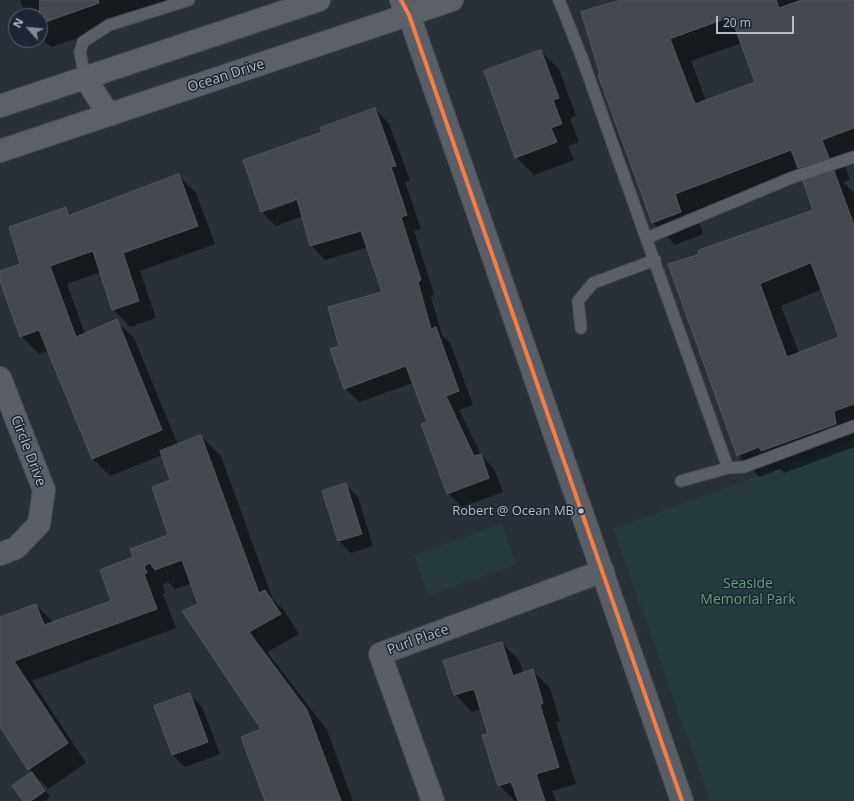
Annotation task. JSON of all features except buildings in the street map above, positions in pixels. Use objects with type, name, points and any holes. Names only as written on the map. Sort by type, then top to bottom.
[{"type":"main road","points":[[0,106],[319,0]]},
{"type":"main road","name":"Ocean Drive","points":[[0,151],[109,115],[405,7],[452,0]]},
{"type":"main road","points":[[85,78],[109,115]]},
{"type":"street","points":[[405,7],[682,801]]},
{"type":"street","name":"Circle Drive","points":[[0,378],[44,490],[39,524],[16,548],[0,554]]},
{"type":"street","name":"Purl Place","points":[[433,801],[380,654],[603,571]]},
{"type":"lane","points":[[85,78],[80,52],[83,42],[109,25],[189,0]]},
{"type":"lane","points":[[559,0],[582,58],[655,260],[728,468]]},
{"type":"lane","points":[[647,238],[791,178],[854,157]]},
{"type":"lane","points":[[581,328],[578,301],[593,282],[655,260]]},
{"type":"lane","points":[[681,481],[728,468],[744,467],[854,426]]},
{"type":"green space","name":"Seaside Memorial Park","points":[[854,441],[854,801],[710,801],[613,529]]},
{"type":"green space","points":[[502,524],[516,565],[428,595],[414,555]]},
{"type":"transit line","points":[[401,0],[409,15],[682,801]]},
{"type":"place","name":"Robert @ Ocean MB","points":[[581,511]]}]
